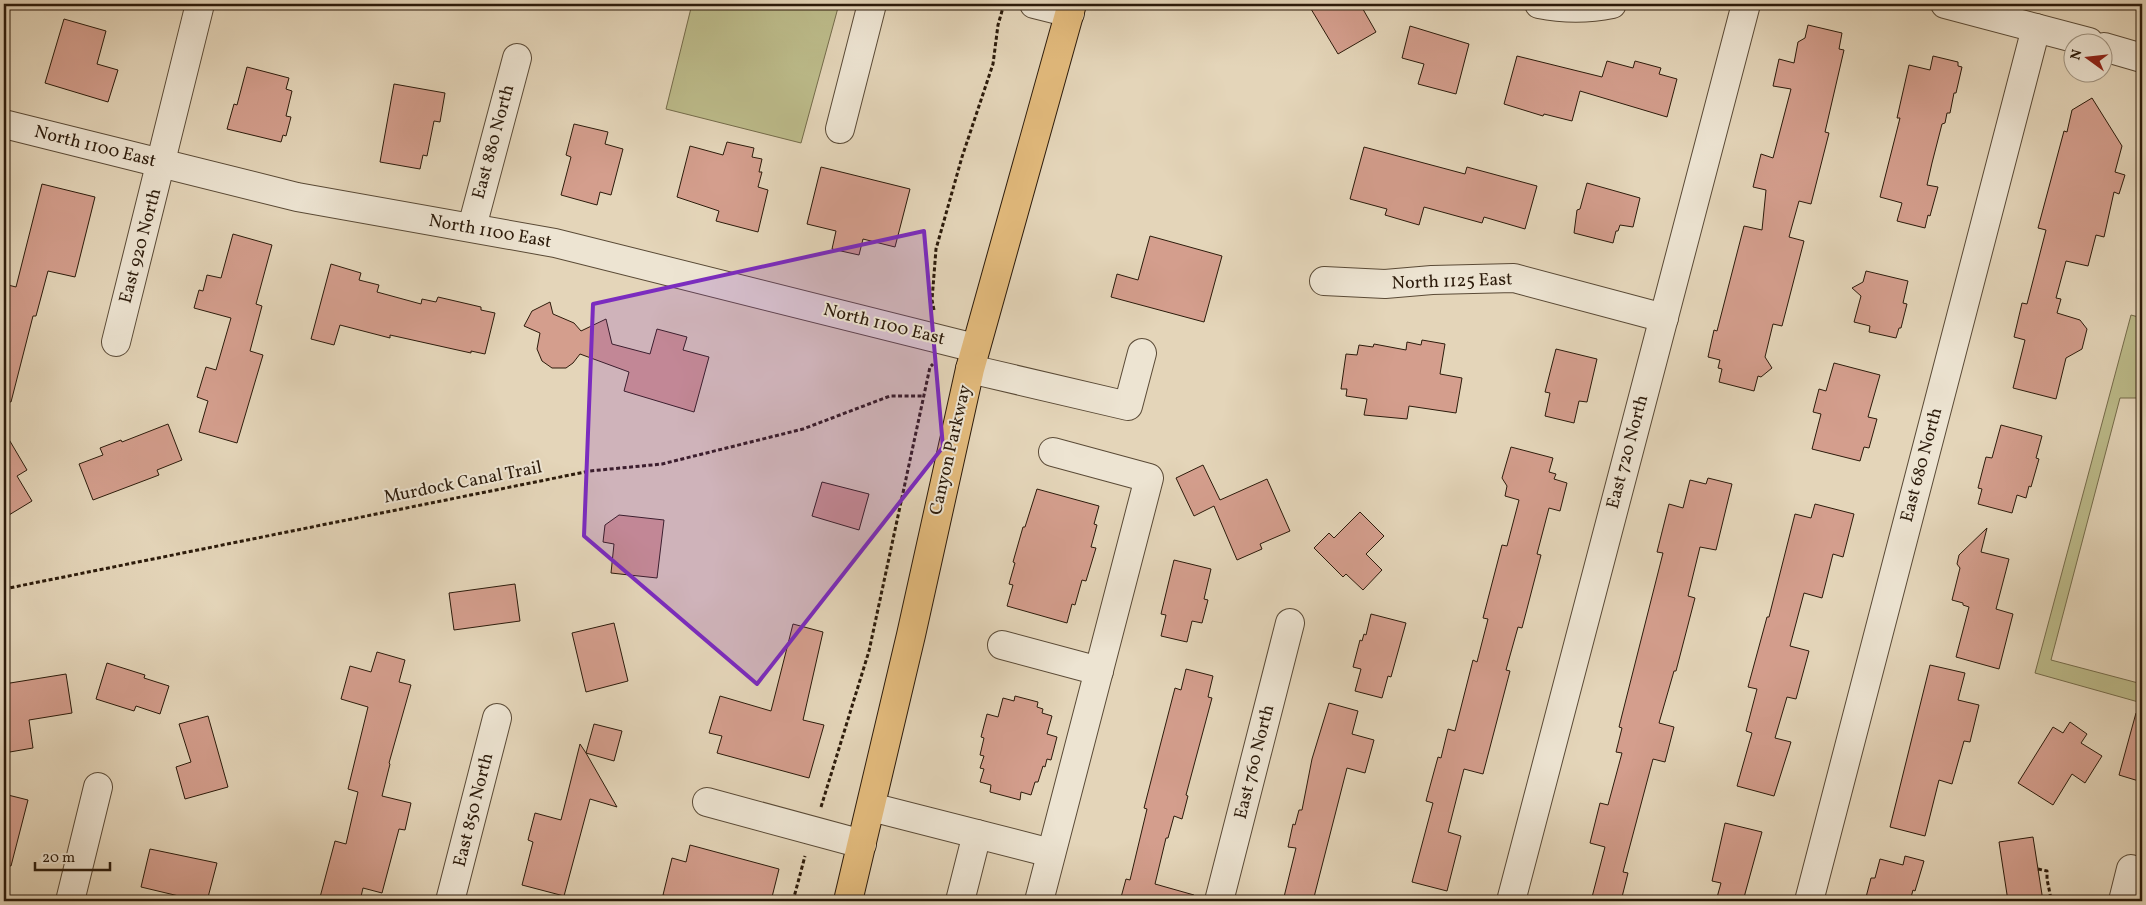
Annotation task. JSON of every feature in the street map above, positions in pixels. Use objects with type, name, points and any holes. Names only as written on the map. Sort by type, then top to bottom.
[{"type":"highway","name":"Canyon Parkway","points":[[848,901],[973,359],[1071,8]]},
{"type":"street","name":"East 920 North","points":[[116,342],[162,164],[200,4]]},
{"type":"street","points":[[840,129],[872,4]]},
{"type":"street","points":[[1034,4],[1071,8]]},
{"type":"street","points":[[1540,4],[1576,8],[1612,4]]},
{"type":"street","name":"East 720 North","points":[[1511,901],[1746,4]]},
{"type":"street","points":[[1945,4],[2064,36]]},
{"type":"street","name":"East 680 North","points":[[1809,901],[2036,28]]},
{"type":"street","points":[[2114,50],[2142,58]]},
{"type":"street","name":"East 880 North","points":[[472,227],[517,58]]},
{"type":"street","name":"North 1100 East","points":[[4,124],[297,198],[472,227],[624,259],[973,359],[1128,406],[1142,353]]},
{"type":"street","name":"North 1125 East","points":[[1324,281],[1385,284],[1432,280],[1514,278],[1664,318]]},
{"type":"street","points":[[1039,901],[1149,478],[1052,452]]},
{"type":"street","name":"East 760 North","points":[[1219,901],[1290,623]]},
{"type":"street","points":[[1002,645],[1099,671]]},
{"type":"street","name":"East 850 North","points":[[450,901],[497,718]]},
{"type":"street","points":[[70,901],[98,787]]},
{"type":"street","points":[[707,802],[862,844]]},
{"type":"street","points":[[870,807],[1052,853]]},
{"type":"street","points":[[960,901],[977,834]]},
{"type":"street","points":[[2123,901],[2131,869]]},
{"type":"path","points":[[934,305],[932,300],[936,249],[962,157],[993,64],[998,25],[1004,4]]},
{"type":"path","points":[[794,901],[813,831],[830,783],[869,651],[930,367],[932,366]]},
{"type":"path","name":"Murdock Canal Trail","points":[[4,589],[590,471],[662,464],[803,429],[890,396],[924,396]]},
{"type":"path","points":[[2038,869],[2048,871],[2047,879],[2051,900]]},
{"type":"highlighted area","points":[[924,231],[943,447],[757,684],[584,536],[593,304]]},
{"type":"shaded area","points":[[692,4],[839,4],[801,143],[666,109]]},
{"type":"shaded area","points":[[2131,315],[2142,318],[2142,380],[2137,398],[2120,398],[2051,660],[2142,684],[2142,703],[2035,673]]},
{"type":"building","points":[[1308,4],[1360,4],[1376,32],[1338,54]]},
{"type":"building","points":[[64,19],[106,31],[97,64],[118,70],[108,102],[45,83]]},
{"type":"building","points":[[1808,25],[1842,33],[1839,49],[1844,50],[1825,132],[1829,133],[1811,204],[1799,201],[1789,237],[1804,241],[1782,326],[1773,324],[1765,357],[1772,368],[1761,377],[1758,376],[1754,391],[1719,382],[1722,369],[1718,368],[1720,360],[1708,357],[1714,330],[1717,331],[1744,226],[1762,230],[1766,190],[1753,187],[1761,154],[1773,158],[1791,89],[1773,86],[1779,59],[1794,63],[1798,42],[1805,38]]},
{"type":"building","points":[[1410,26],[1469,44],[1456,94],[1418,84],[1424,64],[1402,58]]},
{"type":"building","points":[[1517,56],[1602,77],[1607,61],[1633,68],[1635,61],[1661,68],[1659,74],[1677,79],[1667,117],[1580,91],[1572,121],[1544,114],[1543,116],[1504,104]]},
{"type":"building","points":[[1933,56],[1958,62],[1958,66],[1962,67],[1950,113],[1947,113],[1945,123],[1942,124],[1932,163],[1927,185],[1938,187],[1925,228],[1897,221],[1902,203],[1880,197],[1900,118],[1897,118],[1909,65],[1930,70]]},
{"type":"building","points":[[247,67],[289,78],[286,89],[292,91],[286,116],[291,117],[286,136],[283,135],[281,142],[227,129],[234,104],[237,105]]},
{"type":"building","points":[[394,84],[445,93],[440,122],[434,121],[427,156],[423,155],[420,169],[380,162]]},
{"type":"building","points":[[2092,98],[2122,146],[2115,172],[2125,175],[2119,194],[2114,192],[2104,237],[2096,235],[2088,266],[2066,261],[2056,298],[2061,299],[2057,313],[2080,320],[2087,329],[2082,349],[2066,358],[2056,399],[2013,388],[2025,340],[2014,337],[2022,303],[2027,304],[2046,230],[2038,228],[2064,131],[2067,132],[2072,110]]},
{"type":"building","points":[[574,124],[608,132],[605,144],[623,149],[611,195],[600,192],[597,205],[561,195],[571,157],[566,155]]},
{"type":"building","points":[[727,142],[754,148],[752,157],[762,159],[759,172],[762,172],[758,187],[768,190],[758,232],[716,221],[719,211],[677,197],[690,146],[723,155]]},
{"type":"building","points":[[1364,147],[1465,174],[1467,167],[1537,186],[1525,229],[1484,217],[1482,223],[1424,207],[1419,225],[1385,215],[1387,209],[1350,199]]},
{"type":"building","points":[[821,167],[910,189],[895,247],[863,239],[859,255],[832,249],[836,231],[807,224]]},
{"type":"building","points":[[1587,183],[1640,198],[1633,227],[1620,225],[1618,231],[1616,231],[1613,243],[1574,233],[1577,210],[1580,209]]},
{"type":"building","points":[[42,184],[95,197],[75,277],[48,271],[36,316],[33,316],[11,402],[4,401],[4,284],[16,287]]},
{"type":"building","points":[[233,234],[272,245],[256,304],[262,306],[250,351],[263,355],[237,443],[199,432],[208,401],[197,397],[206,367],[216,370],[231,318],[194,308],[199,290],[203,291],[207,275],[221,278]]},
{"type":"building","points":[[1150,236],[1222,256],[1204,322],[1111,297],[1117,274],[1138,280]]},
{"type":"building","points":[[331,264],[361,273],[359,280],[379,285],[377,292],[421,304],[422,299],[436,302],[438,297],[481,307],[481,310],[495,313],[485,354],[471,351],[471,353],[390,335],[390,338],[340,325],[334,345],[311,339]]},
{"type":"building","points":[[1866,271],[1908,281],[1903,303],[1907,304],[1901,328],[1899,328],[1896,338],[1869,332],[1870,326],[1854,322],[1861,296],[1852,288],[1863,282]]},
{"type":"building","points":[[550,302],[553,314],[574,323],[581,331],[606,319],[612,344],[650,354],[657,329],[687,337],[683,350],[709,357],[694,412],[624,391],[629,372],[580,354],[566,368],[552,368],[542,361],[537,349],[540,333],[524,326],[532,311]]},
{"type":"building","points":[[1422,340],[1445,344],[1440,374],[1462,378],[1456,413],[1409,406],[1407,419],[1364,415],[1367,399],[1346,396],[1347,389],[1341,389],[1346,354],[1357,355],[1359,345],[1373,347],[1374,344],[1406,350],[1407,342],[1421,345]]},
{"type":"building","points":[[1556,349],[1597,359],[1587,402],[1579,401],[1574,423],[1545,416],[1550,393],[1545,392]]},
{"type":"building","points":[[1834,363],[1880,375],[1868,417],[1877,419],[1869,448],[1864,447],[1860,461],[1812,449],[1821,414],[1813,412],[1819,389],[1826,391]]},
{"type":"building","points":[[168,424],[182,460],[157,470],[159,475],[93,500],[79,464],[103,455],[100,448],[121,440],[122,442]]},
{"type":"building","points":[[2001,425],[2042,436],[2036,458],[2039,459],[2031,487],[2029,486],[2026,498],[2017,495],[2012,513],[1978,504],[1982,489],[1978,488],[1986,457],[1992,458]]},
{"type":"building","points":[[4,431],[27,470],[17,476],[32,501],[4,518]]},
{"type":"building","points":[[1511,447],[1553,458],[1549,472],[1556,474],[1554,479],[1567,483],[1560,511],[1549,508],[1537,554],[1541,555],[1522,628],[1518,627],[1506,670],[1510,671],[1483,774],[1464,769],[1448,832],[1461,836],[1447,891],[1412,882],[1433,803],[1426,801],[1438,757],[1441,758],[1448,729],[1455,731],[1473,660],[1477,662],[1488,619],[1483,618],[1502,545],[1507,546],[1519,500],[1505,496],[1507,486],[1502,478]]},
{"type":"building","points":[[1203,465],[1220,500],[1267,479],[1290,531],[1260,544],[1262,549],[1237,560],[1214,506],[1194,516],[1176,478]]},
{"type":"building","points":[[1708,478],[1732,484],[1716,550],[1700,547],[1688,596],[1695,598],[1676,671],[1674,671],[1659,723],[1674,727],[1665,762],[1653,759],[1623,872],[1628,873],[1621,901],[1591,901],[1605,847],[1590,843],[1600,803],[1608,805],[1622,753],[1616,752],[1622,728],[1619,727],[1663,553],[1657,552],[1669,504],[1683,508],[1690,480],[1706,484]]},
{"type":"building","points":[[822,482],[869,494],[859,530],[812,516]]},
{"type":"building","points":[[1037,489],[1099,506],[1094,524],[1097,525],[1091,547],[1096,548],[1086,581],[1082,580],[1075,605],[1072,604],[1067,623],[1007,606],[1013,585],[1009,584],[1015,563],[1013,562]]},
{"type":"building","points":[[1815,504],[1854,514],[1843,557],[1833,554],[1822,598],[1804,593],[1790,646],[1809,651],[1796,699],[1787,697],[1775,738],[1791,742],[1774,796],[1737,786],[1752,733],[1746,731],[1757,689],[1748,687],[1767,617],[1769,617],[1795,514],[1811,518]]},
{"type":"building","points":[[1360,512],[1384,536],[1366,554],[1382,570],[1363,590],[1346,574],[1343,577],[1314,548],[1329,533],[1334,538]]},
{"type":"building","points":[[619,515],[664,520],[657,578],[611,573],[614,544],[603,542],[605,525]]},
{"type":"building","points":[[1987,528],[1981,552],[2009,559],[1996,609],[2013,614],[1999,669],[1956,657],[1969,607],[1952,600],[1960,568],[1957,564],[1959,555]]},
{"type":"building","points":[[1174,560],[1211,569],[1204,599],[1208,600],[1202,623],[1192,621],[1187,642],[1161,636],[1166,615],[1161,614]]},
{"type":"building","points":[[515,584],[520,621],[454,630],[449,593]]},
{"type":"building","points":[[1371,614],[1406,623],[1391,677],[1388,676],[1382,698],[1355,691],[1361,669],[1353,667],[1360,640],[1362,641],[1364,634],[1366,635]]},
{"type":"building","points":[[614,623],[628,681],[586,692],[572,633]]},
{"type":"building","points":[[793,624],[823,632],[803,720],[824,725],[809,778],[717,753],[722,736],[709,733],[720,696],[771,711]]},
{"type":"building","points":[[377,652],[405,660],[399,682],[411,685],[389,763],[382,796],[411,803],[405,830],[399,829],[382,893],[363,888],[360,901],[319,901],[335,841],[346,844],[358,792],[348,789],[368,707],[341,699],[350,666],[371,672]]},
{"type":"building","points":[[107,663],[145,675],[144,678],[169,686],[160,714],[136,706],[134,711],[96,699]]},
{"type":"building","points":[[1930,665],[1965,673],[1958,700],[1979,705],[1970,742],[1964,741],[1952,784],[1939,780],[1925,836],[1890,827]]},
{"type":"building","points":[[1186,669],[1213,676],[1208,697],[1212,698],[1186,795],[1188,796],[1182,819],[1174,816],[1168,838],[1166,838],[1155,884],[1194,895],[1193,901],[1120,901],[1126,879],[1130,880],[1147,809],[1144,808],[1175,688],[1181,690]]},
{"type":"building","points":[[66,674],[72,713],[29,720],[33,748],[4,753],[4,684]]},
{"type":"building","points":[[1015,696],[1038,702],[1037,707],[1043,709],[1042,713],[1052,716],[1047,734],[1057,737],[1051,760],[1047,759],[1045,767],[1043,766],[1031,795],[1021,792],[1020,800],[990,792],[991,785],[980,782],[984,769],[980,768],[984,756],[980,755],[984,738],[981,737],[987,714],[998,717],[1003,698],[1014,701]]},
{"type":"building","points":[[1329,703],[1358,711],[1352,734],[1374,740],[1365,773],[1347,768],[1313,901],[1283,901],[1296,848],[1288,847],[1293,824],[1295,825],[1299,810],[1302,810],[1312,759]]},
{"type":"building","points":[[2136,713],[2142,714],[2142,782],[2119,775]]},
{"type":"building","points":[[208,716],[228,787],[185,799],[176,767],[191,762],[179,724]]},
{"type":"building","points":[[2070,722],[2087,734],[2081,743],[2102,756],[2085,783],[2072,774],[2053,805],[2018,783],[2053,727],[2063,733]]},
{"type":"building","points":[[594,724],[622,731],[614,761],[586,753]]},
{"type":"building","points":[[580,744],[617,807],[590,799],[564,896],[522,885],[533,842],[528,840],[535,813],[561,820]]},
{"type":"building","points":[[4,794],[28,800],[11,866],[4,865]]},
{"type":"building","points":[[1725,823],[1762,832],[1743,901],[1716,901],[1721,883],[1712,881]]},
{"type":"building","points":[[2033,837],[2043,901],[2008,901],[1999,842]]},
{"type":"building","points":[[690,845],[779,869],[771,901],[686,901],[663,895],[672,858],[686,862]]},
{"type":"building","points":[[150,849],[217,863],[207,901],[182,901],[183,897],[141,887]]},
{"type":"building","points":[[1905,856],[1924,861],[1910,901],[1865,901],[1871,878],[1875,878],[1880,859],[1903,865]]}]
